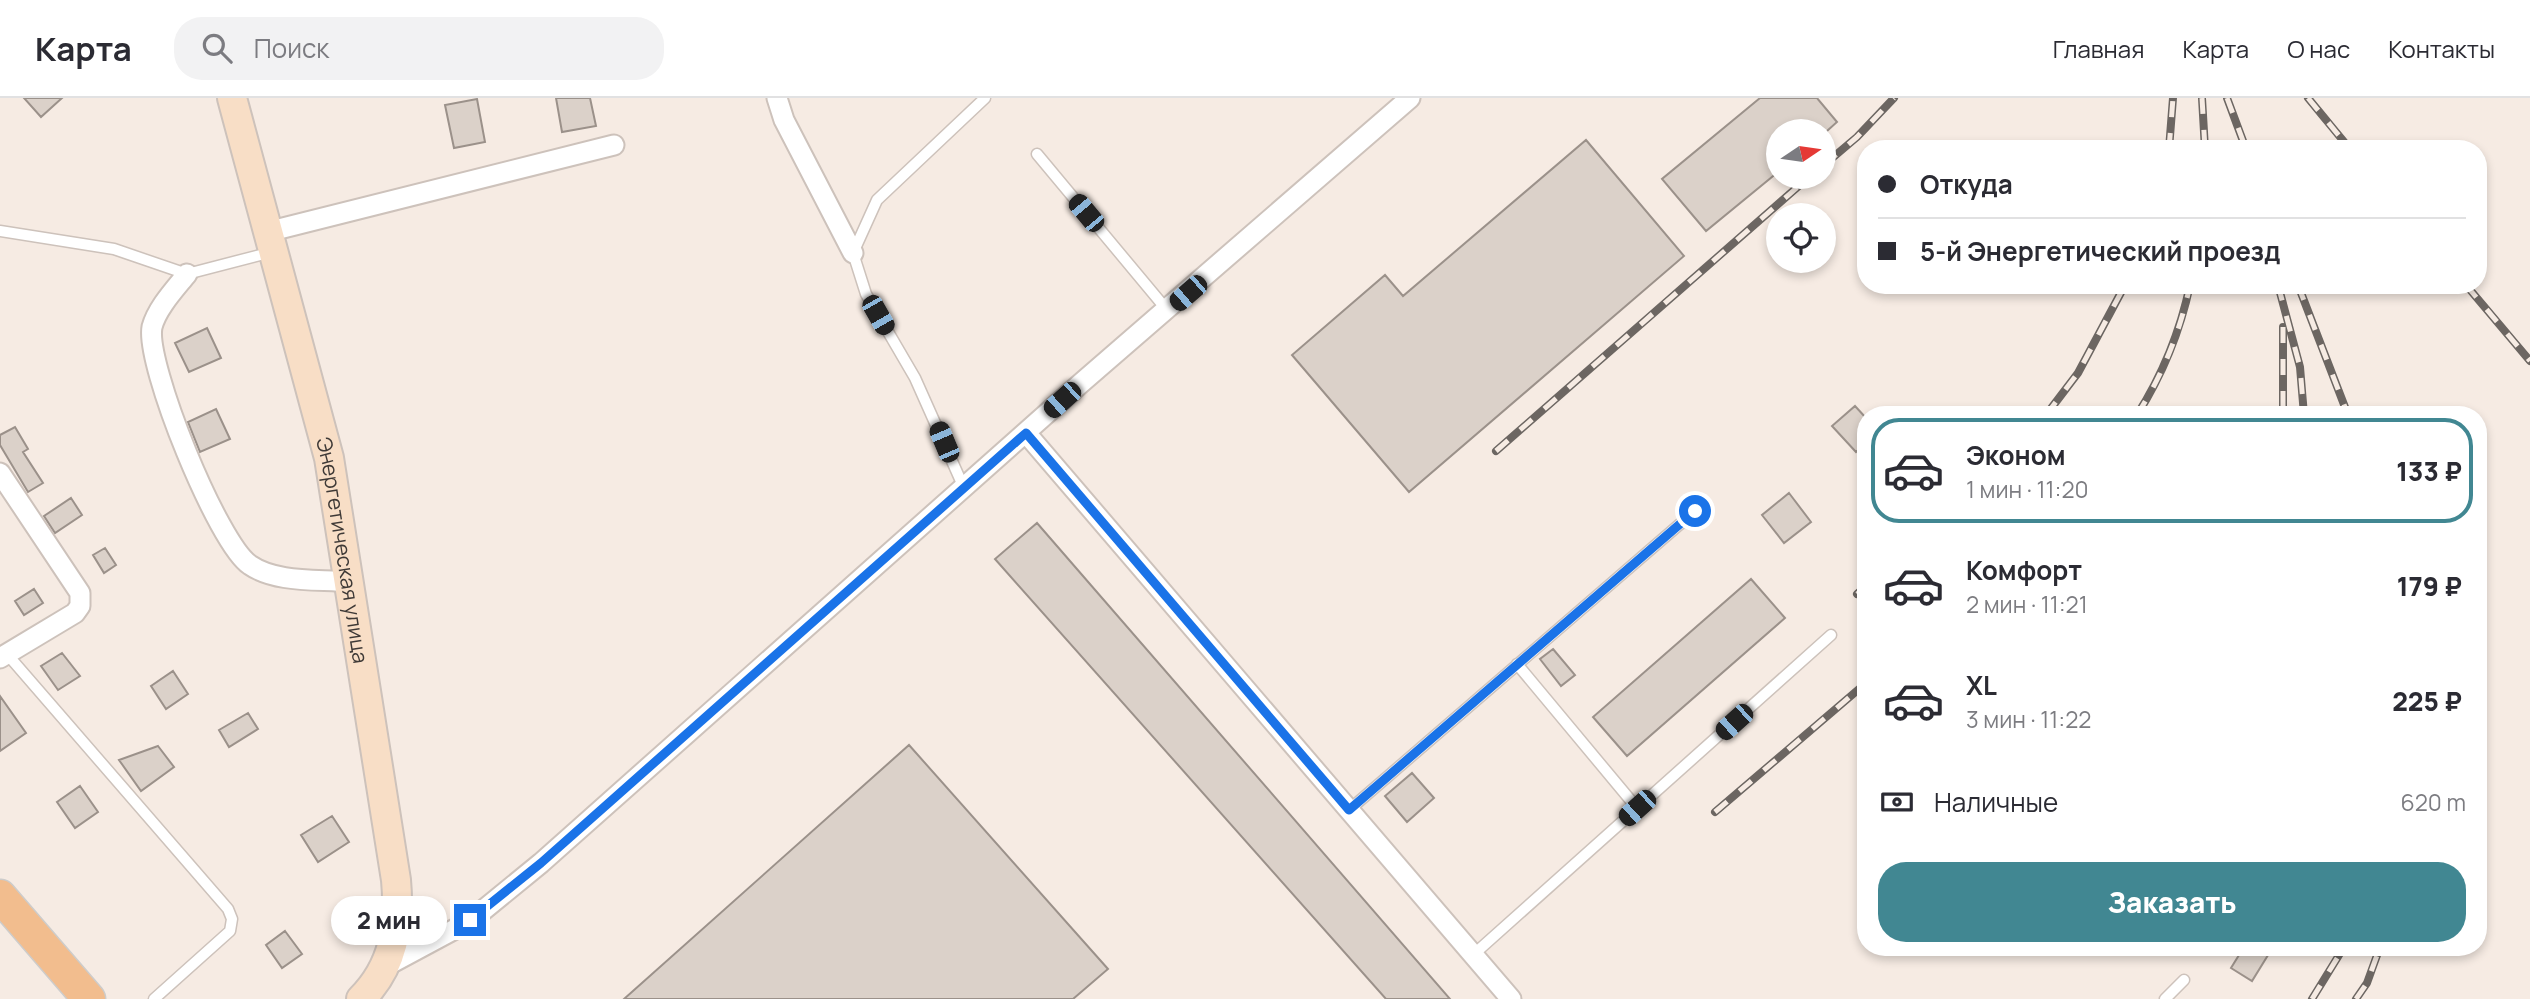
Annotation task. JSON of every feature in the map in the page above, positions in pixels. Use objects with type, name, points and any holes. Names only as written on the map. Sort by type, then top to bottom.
[{"type":"main road","name":"Энергетическая улица","points":[[232,98],[329,458],[396,880],[398,910],[388,965],[361,999]]},
{"type":"main road","points":[[0,896],[89,999]]},
{"type":"street","points":[[777,98],[784,120],[853,253]]},
{"type":"street","points":[[388,965],[470,920],[541,863],[1026,433],[1410,98]]},
{"type":"street","points":[[270,242],[614,145]]},
{"type":"street","points":[[187,274],[166,300],[152,327],[152,355],[178,432],[225,536],[247,564],[267,575],[349,582]]},
{"type":"street","points":[[1026,433],[1511,999]]},
{"type":"street","points":[[0,473],[80,593],[80,606],[75,614],[4,656]]},
{"type":"lane","points":[[964,488],[915,378],[866,293],[853,253],[877,200],[985,98]]},
{"type":"lane","points":[[1037,154],[1167,311]]},
{"type":"lane","points":[[0,231],[114,249],[187,274],[270,242]]},
{"type":"lane","points":[[1349,810],[1695,511]]},
{"type":"lane","points":[[1473,955],[1830,635]]},
{"type":"lane","points":[[4,656],[228,909],[232,919],[230,931],[154,999]]},
{"type":"lane","points":[[1517,664],[1637,808]]},
{"type":"lane","points":[[2165,999],[2184,980]]},
{"type":"building","points":[[24,98],[62,98],[41,117]]},
{"type":"building","points":[[556,98],[590,98],[596,126],[562,132]]},
{"type":"building","points":[[1760,98],[1817,98],[1834,119],[1766,119],[1766,182],[1706,231],[1662,179]]},
{"type":"building","points":[[477,99],[485,142],[454,148],[445,105]]},
{"type":"building","points":[[1586,140],[1684,256],[1409,492],[1292,355],[1385,275],[1403,296]]},
{"type":"building","points":[[207,328],[221,358],[189,372],[175,343]]},
{"type":"building","points":[[1855,406],[1857,451],[1856,452],[1832,426]]},
{"type":"building","points":[[216,409],[230,439],[200,452],[188,422]]},
{"type":"building","points":[[15,427],[28,449],[23,452],[43,483],[28,492],[0,445],[0,435]]},
{"type":"building","points":[[1789,493],[1811,522],[1784,543],[1762,515]]},
{"type":"building","points":[[71,498],[82,515],[55,533],[44,516]]},
{"type":"building","points":[[1037,523],[1450,999],[1386,999],[995,559]]},
{"type":"building","points":[[105,548],[116,565],[104,573],[93,555]]},
{"type":"building","points":[[1751,579],[1785,618],[1627,756],[1593,717]]},
{"type":"building","points":[[34,589],[43,603],[24,615],[15,601]]},
{"type":"building","points":[[1553,649],[1575,675],[1561,686],[1540,659]]},
{"type":"building","points":[[62,653],[80,676],[58,690],[41,666]]},
{"type":"building","points":[[173,671],[188,694],[166,709],[151,686]]},
{"type":"building","points":[[0,696],[26,733],[0,751]]},
{"type":"building","points":[[248,713],[258,729],[229,747],[219,730]]},
{"type":"building","points":[[909,745],[1108,969],[1073,999],[624,999]]},
{"type":"building","points":[[158,746],[174,767],[141,791],[119,760]]},
{"type":"building","points":[[1412,773],[1434,798],[1407,822],[1385,796]]},
{"type":"building","points":[[80,786],[98,812],[75,828],[57,802]]},
{"type":"building","points":[[332,816],[349,842],[318,862],[301,835]]},
{"type":"building","points":[[285,931],[302,954],[282,968],[266,945]]},
{"type":"building","points":[[2238,956],[2267,956],[2252,981],[2231,968]]},
{"type":"railway","points":[[1836,155],[1894,98]]},
{"type":"railway","points":[[2170,140],[2173,98]]},
{"type":"railway","points":[[2202,98],[2204,140]]},
{"type":"railway","points":[[2227,98],[2243,140]]},
{"type":"railway","points":[[2308,98],[2343,140]]},
{"type":"railway","points":[[1496,451],[1795,189]]},
{"type":"railway","points":[[2053,406],[2078,373],[2120,294]]},
{"type":"railway","points":[[2142,406],[2169,352],[2188,294]]},
{"type":"railway","points":[[2280,294],[2300,367],[2303,406]]},
{"type":"railway","points":[[2301,294],[2345,406]]},
{"type":"railway","points":[[2474,294],[2530,361]]},
{"type":"railway","points":[[2283,327],[2283,406]]},
{"type":"railway","points":[[1715,812],[1857,691]]},
{"type":"railway","points":[[2312,999],[2338,956]]},
{"type":"railway","points":[[2356,999],[2367,983],[2377,956]]},
{"type":"route","points":[[470,920],[541,863],[1026,433],[1349,810],[1695,511]]}]
